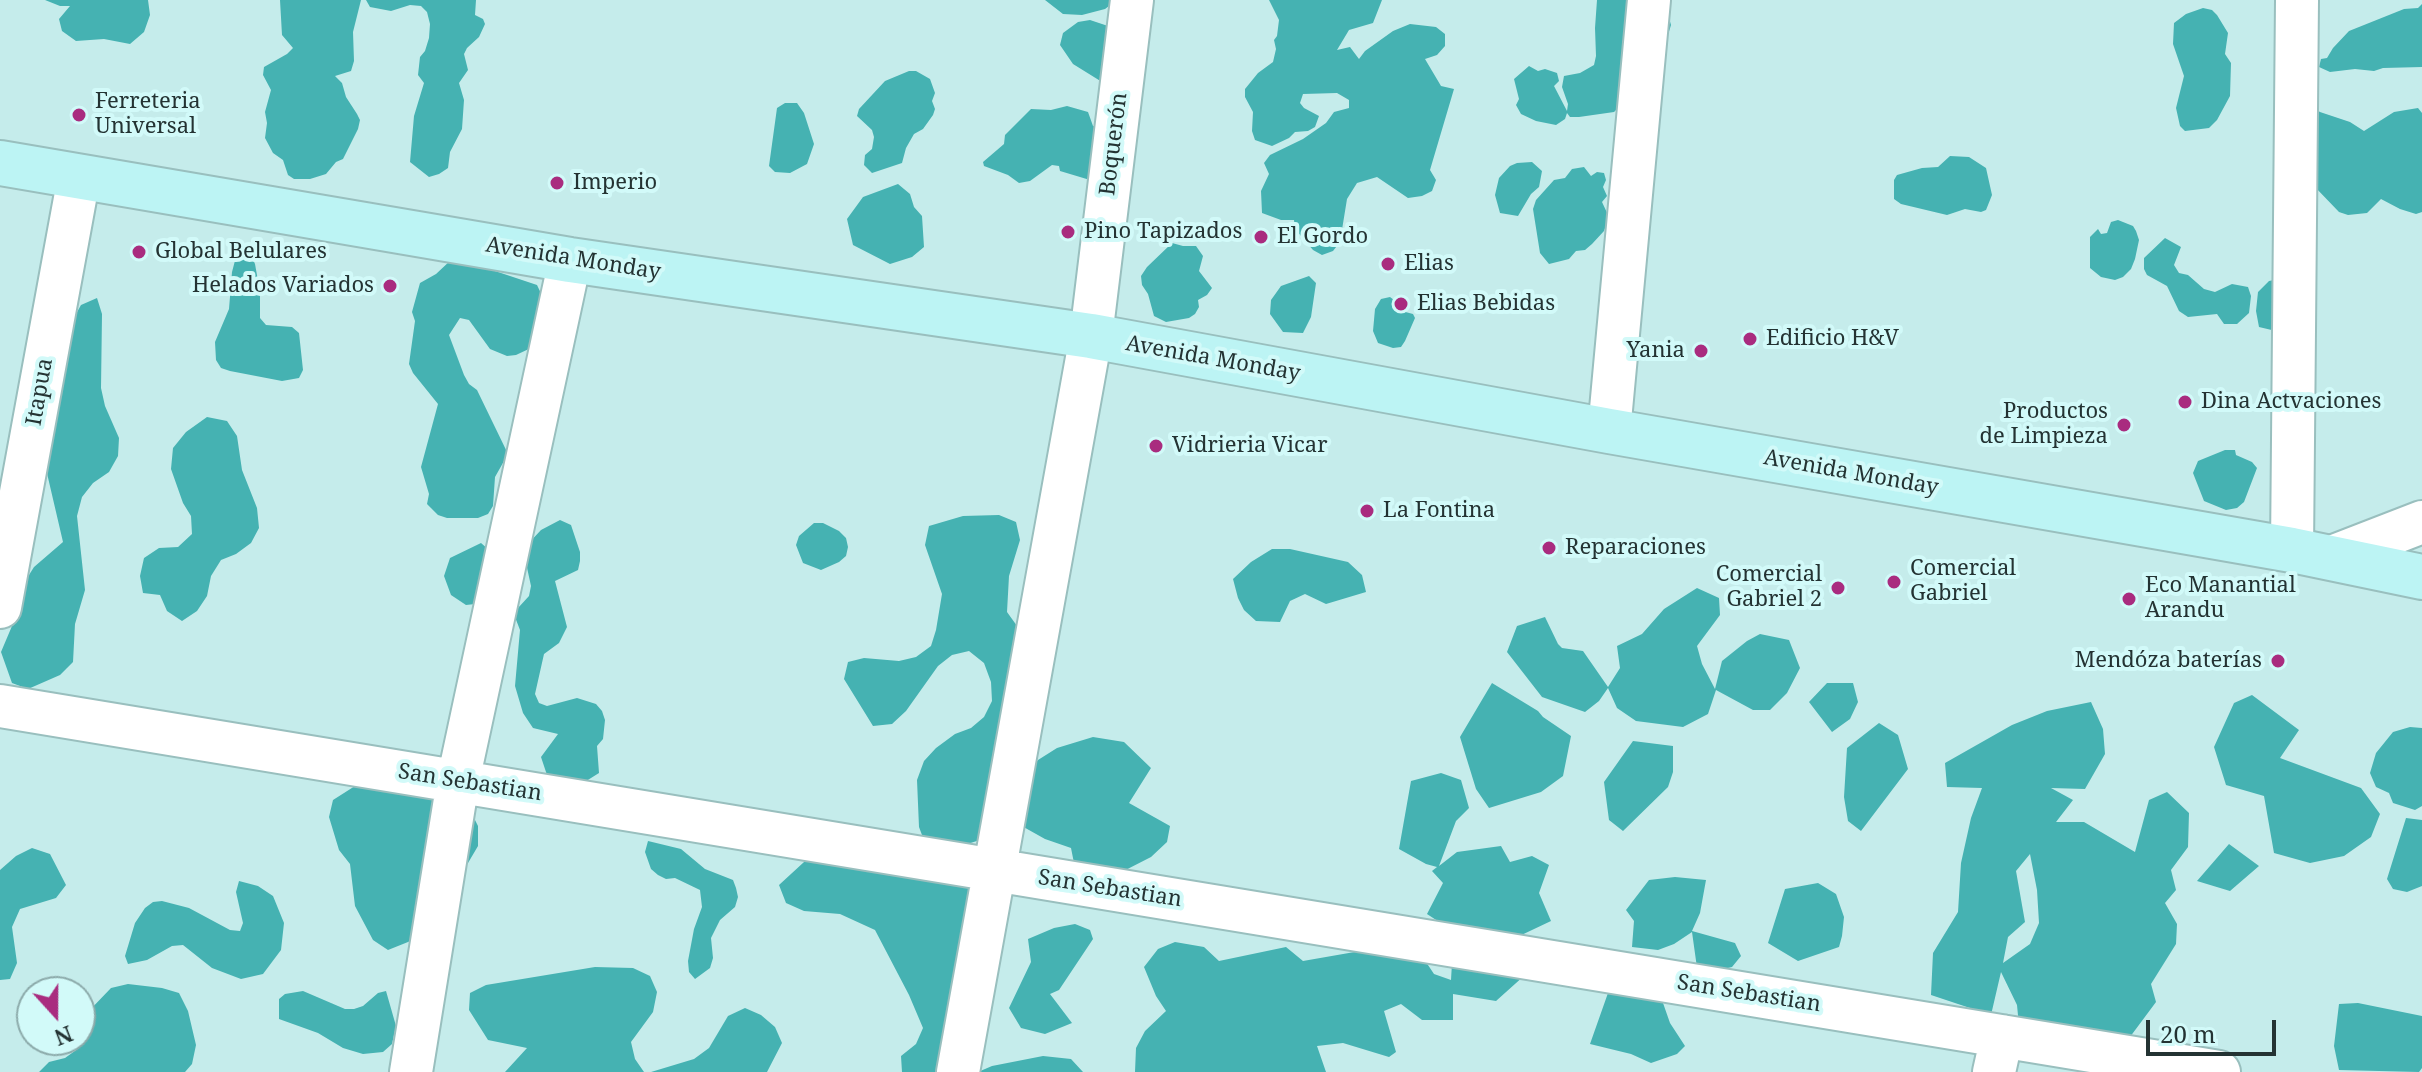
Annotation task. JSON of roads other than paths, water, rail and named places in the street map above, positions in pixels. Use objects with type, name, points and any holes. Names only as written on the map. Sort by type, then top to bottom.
[{"type":"main road","name":"Avenida Monday","points":[[0,163],[570,260],[1091,336],[1609,431],[2311,554],[2422,577]]},
{"type":"street","name":"Boquerón","points":[[958,1072],[1091,336],[1132,0]]},
{"type":"street","points":[[1609,431],[1649,0]]},
{"type":"street","points":[[2297,0],[2311,554],[2422,522]]},
{"type":"street","name":"Itapua","points":[[0,607],[79,177]]},
{"type":"street","points":[[411,1072],[458,781],[570,260]]},
{"type":"street","name":"San Sebastian","points":[[0,706],[994,870],[1998,1054],[2219,1072]]},
{"type":"place","name":"Ferreteria Universal","points":[[79,115]]},
{"type":"place","name":"Imperio","points":[[557,183]]},
{"type":"place","name":"Pino Tapizados","points":[[1068,232]]},
{"type":"place","name":"El Gordo","points":[[1261,237]]},
{"type":"place","name":"Global Belulares","points":[[139,252]]},
{"type":"place","name":"Elias","points":[[1388,264]]},
{"type":"place","name":"Helados Variados","points":[[390,286]]},
{"type":"place","name":"Elias Bebidas","points":[[1401,304]]},
{"type":"place","name":"Edificio H&V","points":[[1750,339]]},
{"type":"place","name":"Yania","points":[[1701,351]]},
{"type":"place","name":"Dina Actvaciones","points":[[2185,402]]},
{"type":"place","name":"Productos de Limpieza","points":[[2124,425]]},
{"type":"place","name":"Vidrieria Vicar","points":[[1156,446]]},
{"type":"place","name":"La Fontina","points":[[1367,511]]},
{"type":"place","name":"Reparaciones","points":[[1549,548]]},
{"type":"place","name":"Comercial Gabriel","points":[[1894,582]]},
{"type":"place","name":"Comercial Gabriel 2","points":[[1838,588]]},
{"type":"place","name":"Eco Manantial Arandu","points":[[2129,599]]},
{"type":"place","name":"Mendóza baterías","points":[[2278,661]]}]
